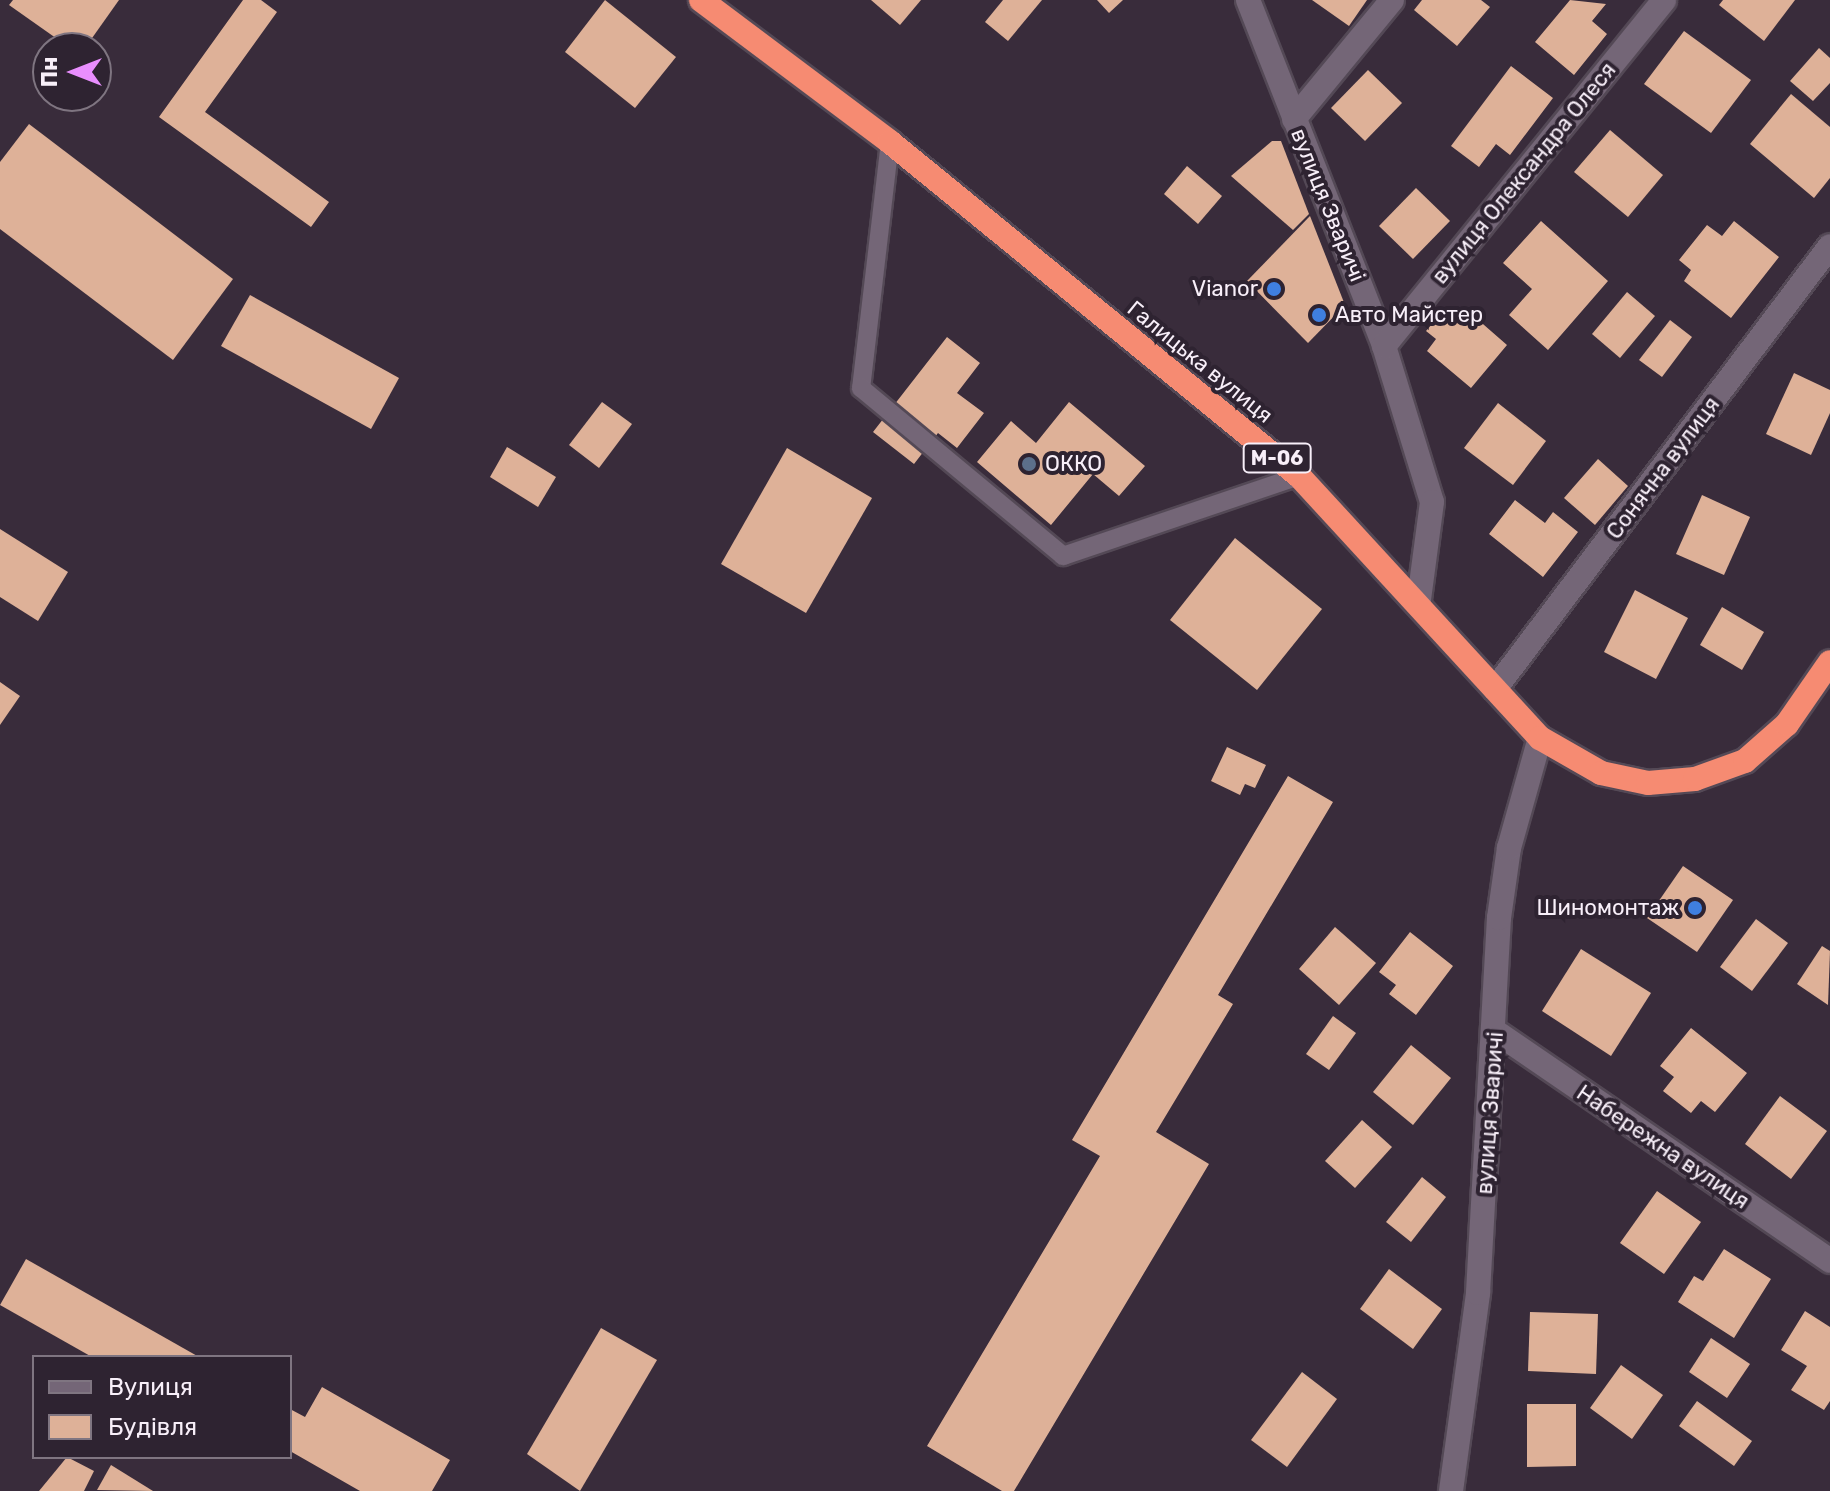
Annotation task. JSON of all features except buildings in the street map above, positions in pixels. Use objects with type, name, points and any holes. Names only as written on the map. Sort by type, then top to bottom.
[{"type":"highway","name":"Галицька вулиця","points":[[701,0],[890,142],[1299,476],[1419,599],[1540,738],[1601,773],[1648,783],[1695,779],[1745,761],[1787,724],[1830,662]]},
{"type":"street","name":"вулиця Зваричі","points":[[1248,0],[1384,346],[1432,502],[1419,599]]},
{"type":"street","points":[[1294,119],[1392,0]]},
{"type":"street","name":"вулиця Олександра Олеся","points":[[1384,346],[1664,0]]},
{"type":"street","name":"Сонячна вулиця","points":[[1495,689],[1830,246]]},
{"type":"street","name":"вулиця Зваричі","points":[[1451,1491],[1478,1293],[1509,848],[1540,738]]},
{"type":"street","name":"Набережна вулиця","points":[[1496,1032],[1830,1261]]},
{"type":"lane","points":[[890,142],[861,388],[1063,556],[1299,476]]},
{"type":"place","name":"Vianor","points":[[1274,289]]},
{"type":"place","name":"Авто Майстер","points":[[1319,315]]},
{"type":"place","name":"ОККО","points":[[1029,464]]},
{"type":"place","name":"Шиномонтаж","points":[[1695,908]]}]
